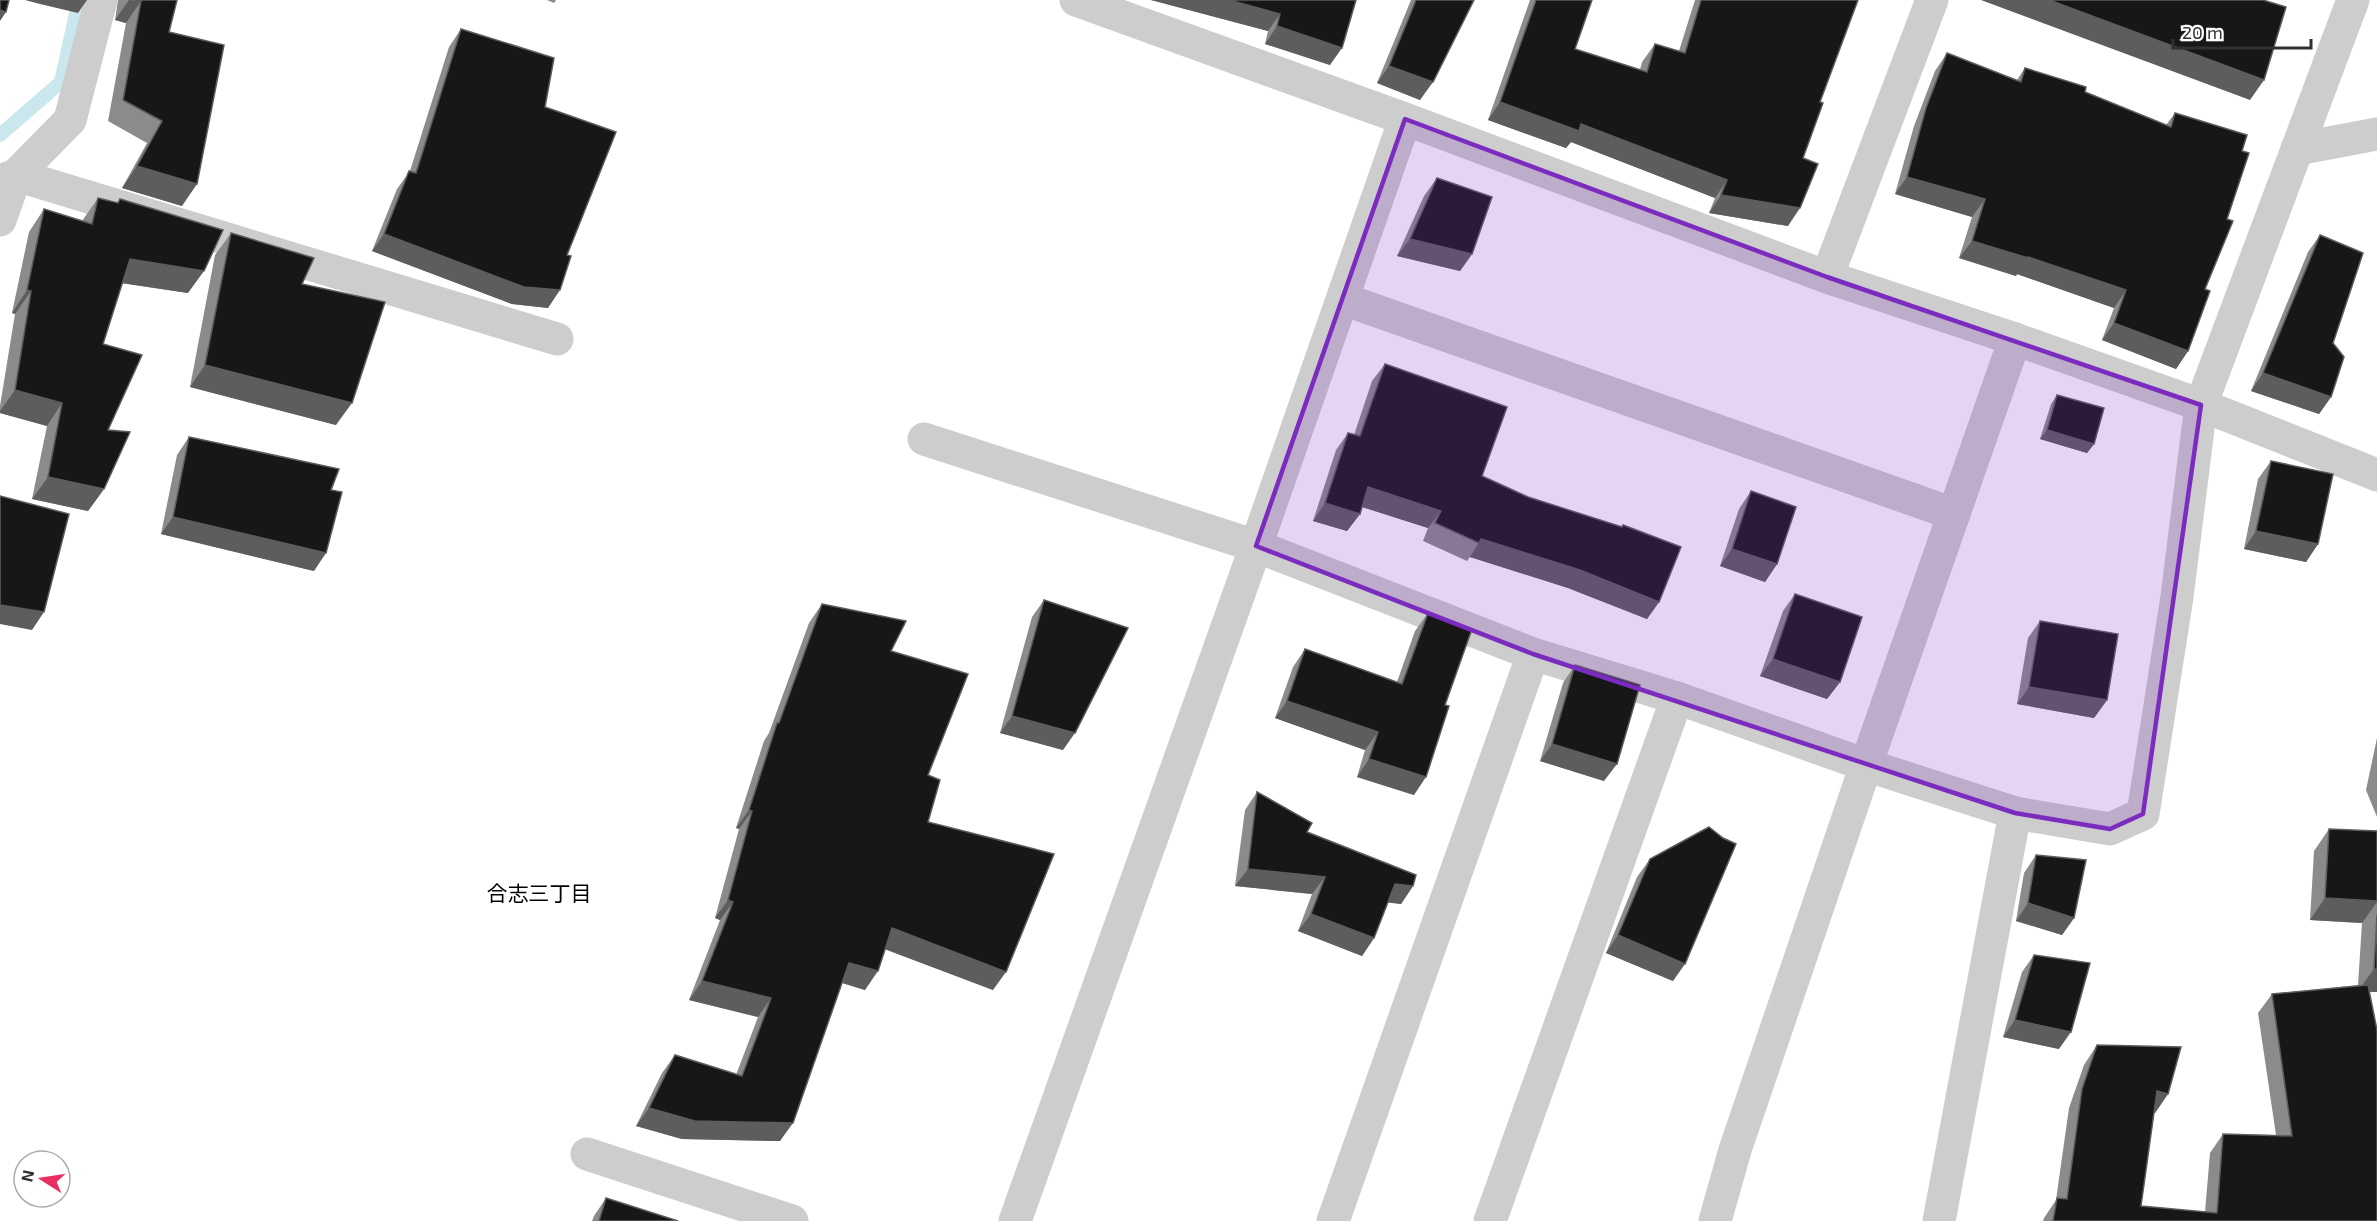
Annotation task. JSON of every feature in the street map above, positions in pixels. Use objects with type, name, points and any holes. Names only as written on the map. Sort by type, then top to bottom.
[{"type":"street","points":[[0,220],[8,178],[70,120],[101,0]]},
{"type":"street","points":[[1076,0],[1405,119],[1827,277],[2015,339],[2201,405],[2377,476]]},
{"type":"street","points":[[1827,277],[1932,0]]},
{"type":"street","points":[[924,439],[1256,546],[1533,654],[1677,698],[1866,765],[2016,813],[2110,828],[2143,814],[2177,597],[2201,405],[2353,0]]},
{"type":"street","points":[[1015,1221],[1256,546],[1405,119]]},
{"type":"street","points":[[2297,149],[2377,134]]},
{"type":"street","points":[[8,178],[557,339]]},
{"type":"street","points":[[1343,299],[1954,514]]},
{"type":"street","points":[[1715,1221],[1739,1139],[1866,765],[2015,339]]},
{"type":"street","points":[[1333,1221],[1533,654]]},
{"type":"street","points":[[1490,1221],[1677,698]]},
{"type":"street","points":[[1938,1221],[2016,813]]},
{"type":"street","points":[[587,1154],[792,1221]]},
{"type":"highlighted area","points":[[1405,119],[1827,277],[2201,405],[2143,814],[2110,829],[2015,813],[1533,654],[1256,546]]},
{"type":"building","points":[[0,0],[9,0],[6,12],[0,10]]},
{"type":"building","points":[[135,0],[177,0],[169,32],[224,45],[197,184],[137,166],[162,121],[123,100],[141,1]]},
{"type":"building","points":[[1229,0],[1356,0],[1342,48],[1277,26],[1280,14]]},
{"type":"building","points":[[1416,0],[1474,0],[1433,82],[1389,66]]},
{"type":"building","points":[[1536,0],[1592,0],[1575,49],[1647,72],[1655,44],[1685,53],[1701,0],[1858,0],[1820,102],[1823,103],[1803,158],[1818,164],[1800,208],[1721,195],[1727,180],[1581,124],[1579,131],[1500,102]]},
{"type":"building","points":[[2049,0],[2263,0],[2286,7],[2264,80]]},
{"type":"building","points":[[461,29],[554,58],[545,107],[616,132],[567,255],[571,256],[560,290],[524,287],[384,234],[409,171],[416,173]]},
{"type":"building","points":[[1947,53],[2021,82],[2025,68],[2086,87],[2085,92],[2171,127],[2175,113],[2247,135],[2242,151],[2249,153],[2227,219],[2233,221],[2205,289],[2210,291],[2188,351],[2114,323],[2126,290],[1972,241],[1985,199],[1907,177],[1926,108]]},
{"type":"building","points":[[1437,178],[1492,197],[1472,254],[1410,239]]},
{"type":"building","points":[[98,198],[118,203],[120,199],[223,230],[204,271],[130,259],[103,344],[142,355],[108,430],[130,432],[104,489],[48,477],[62,403],[15,390],[31,291],[27,290],[44,209],[92,224]]},
{"type":"building","points":[[231,233],[314,258],[302,284],[385,302],[352,403],[205,365]]},
{"type":"building","points":[[2320,235],[2363,253],[2333,343],[2344,357],[2331,397],[2263,373]]},
{"type":"building","points":[[1385,364],[1507,407],[1482,476],[1528,497],[1622,527],[1623,525],[1681,547],[1659,602],[1580,570],[1481,539],[1479,543],[1435,523],[1441,511],[1368,487],[1360,514],[1325,503],[1348,433],[1360,436]]},
{"type":"building","points":[[2057,395],[2104,408],[2094,444],[2047,430]]},
{"type":"building","points":[[189,437],[339,469],[331,490],[342,492],[326,553],[173,517]]},
{"type":"building","points":[[2271,461],[2333,474],[2318,544],[2256,531]]},
{"type":"building","points":[[1751,491],[1796,507],[1777,564],[1732,549]]},
{"type":"building","points":[[0,496],[69,514],[44,612],[0,605]]},
{"type":"building","points":[[1795,594],[1862,617],[1840,682],[1773,659]]},
{"type":"building","points":[[1044,600],[1128,628],[1075,733],[1012,716]]},
{"type":"building","points":[[822,604],[906,621],[891,651],[968,674],[928,775],[940,780],[928,822],[1054,854],[1006,972],[892,928],[878,971],[849,963],[793,1123],[695,1121],[649,1108],[675,1055],[742,1076],[771,998],[702,981],[733,902],[728,900],[752,811],[749,810],[777,723],[779,723]]},
{"type":"building","points":[[1428,613],[1472,629],[1445,705],[1449,706],[1426,777],[1369,759],[1378,732],[1287,701],[1305,649],[1402,684]]},
{"type":"building","points":[[2040,621],[2118,634],[2107,700],[2029,687]]},
{"type":"building","points":[[1575,665],[1640,685],[1617,764],[1552,744]]},
{"type":"building","points":[[1257,792],[1312,823],[1307,832],[1416,875],[1413,886],[1395,884],[1374,938],[1311,914],[1325,877],[1248,869]]},
{"type":"building","points":[[1709,827],[1723,838],[1736,844],[1685,964],[1618,935],[1650,859]]},
{"type":"building","points":[[2329,829],[2377,831],[2377,901],[2325,898]]},
{"type":"building","points":[[2036,855],[2086,860],[2074,918],[2028,903]]},
{"type":"building","points":[[2377,915],[2377,969],[2374,969]]},
{"type":"building","points":[[2034,955],[2090,963],[2071,1032],[2015,1020]]},
{"type":"building","points":[[2368,985],[2377,1030],[2377,1221],[2053,1221],[2057,1198],[2067,1199],[2082,1089],[2097,1045],[2181,1047],[2168,1094],[2157,1091],[2141,1206],[2217,1213],[2223,1134],[2292,1136],[2272,994]]},
{"type":"building","points":[[606,1198],[678,1221],[599,1221]]},
{"type":"waterway","points":[[0,135],[61,82],[79,0]]},
{"type":"district","name":"合志三丁目","points":[[539,892]]}]
